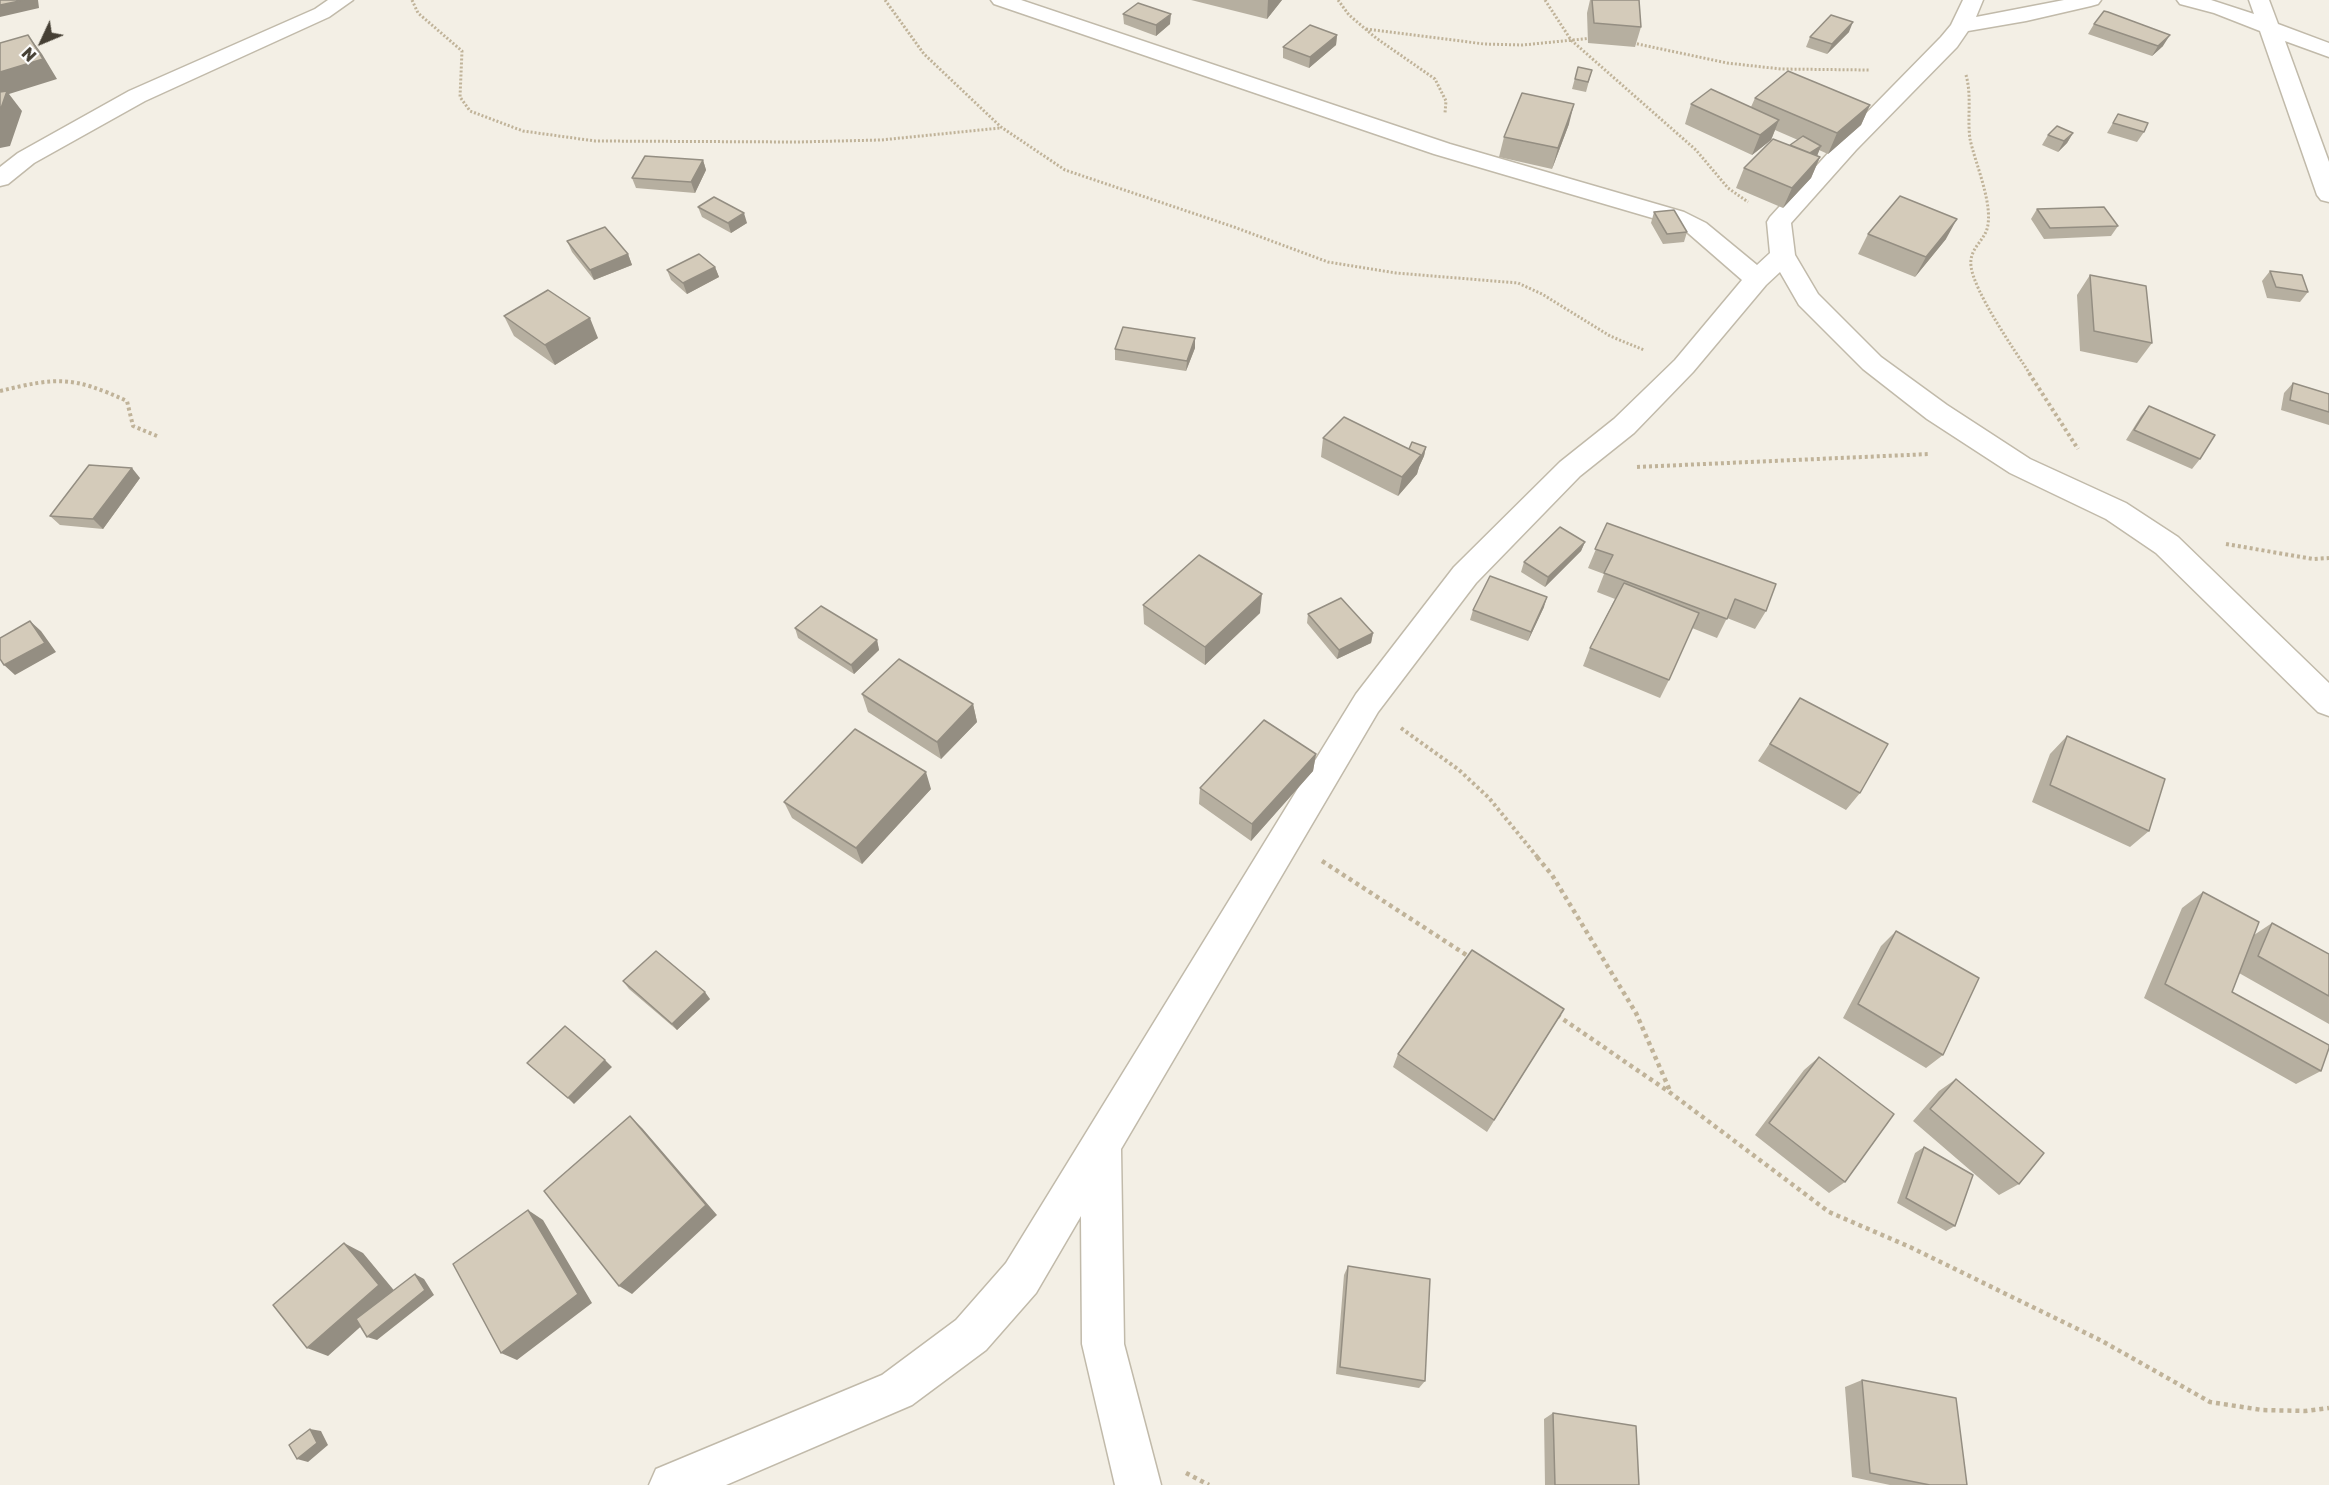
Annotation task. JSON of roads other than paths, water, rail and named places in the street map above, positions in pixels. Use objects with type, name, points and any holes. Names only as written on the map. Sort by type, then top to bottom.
[{"type":"street","points":[[3,173],[137,96],[322,13],[343,0]]},
{"type":"street","points":[[1000,0],[1442,149],[1675,217],[1705,234],[1757,279]]},
{"type":"street","points":[[672,1485],[897,1390],[971,1335],[1021,1278],[1366,703],[1465,575],[1570,469],[1624,426],[1684,366],[1757,279],[1781,238],[1848,145],[1955,34],[1973,0]]},
{"type":"street","points":[[1955,34],[2091,0]]},
{"type":"street","points":[[2187,0],[2267,25],[2329,51]]},
{"type":"street","points":[[2259,0],[2329,195]]},
{"type":"street","points":[[1781,238],[1808,299],[1872,363],[1937,412],[2020,466],[2116,511],[2167,545],[2329,703]]},
{"type":"street","points":[[1101,1143],[1102,1344],[1130,1442],[1138,1485]]}]
